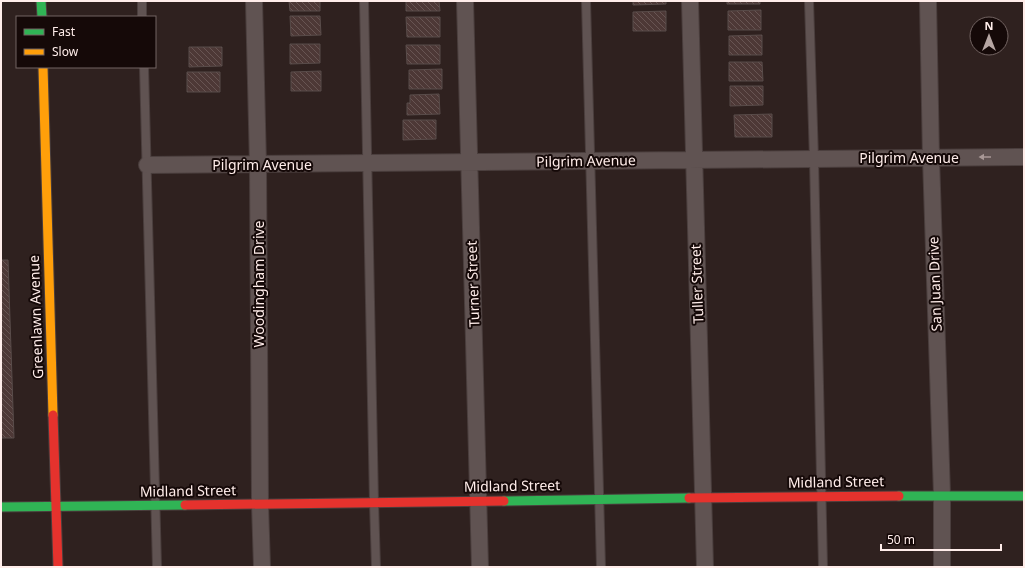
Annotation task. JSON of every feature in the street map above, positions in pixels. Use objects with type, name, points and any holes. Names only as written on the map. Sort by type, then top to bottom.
[{"type":"street","points":[[41,1],[42,16]]},
{"type":"street","name":"Woodingham Drive","points":[[254,1],[258,165],[260,504],[262,567]]},
{"type":"street","name":"Turner Street","points":[[465,1],[480,567]]},
{"type":"street","name":"Tuller Street","points":[[690,1],[705,567]]},
{"type":"street","name":"San Juan Drive","points":[[928,1],[931,158],[942,495],[942,567]]},
{"type":"street","name":"Greenlawn Avenue","points":[[43,68],[58,567]]},
{"type":"street","name":"Pilgrim Avenue","points":[[147,165],[1024,157]]},
{"type":"street","name":"Midland Street","points":[[1,507],[820,496],[1024,496]]},
{"type":"lane","points":[[142,1],[142,16]]},
{"type":"lane","points":[[364,1],[376,567]]},
{"type":"lane","points":[[586,1],[601,567]]},
{"type":"lane","points":[[809,1],[814,159],[820,496],[823,567]]},
{"type":"lane","points":[[144,68],[157,567]]},
{"type":"building","points":[[289,1],[320,1],[320,11],[290,11]]},
{"type":"building","points":[[406,1],[439,1],[440,11],[406,11]]},
{"type":"building","points":[[633,1],[666,1],[666,4],[633,5]]},
{"type":"building","points":[[727,1],[760,1],[760,4],[727,4]]},
{"type":"building","points":[[761,10],[761,30],[728,30],[728,11]]},
{"type":"building","points":[[666,11],[666,31],[633,31],[633,12]]},
{"type":"building","points":[[290,16],[320,16],[321,35],[291,36]]},
{"type":"building","points":[[406,17],[440,17],[440,37],[407,37]]},
{"type":"building","points":[[762,35],[762,55],[729,55],[729,36]]},
{"type":"building","points":[[290,44],[320,44],[320,63],[290,64]]},
{"type":"building","points":[[406,45],[440,45],[440,64],[407,64]]},
{"type":"building","points":[[189,47],[222,47],[222,66],[189,67]]},
{"type":"building","points":[[729,62],[762,62],[763,81],[729,81]]},
{"type":"building","points":[[442,69],[442,89],[409,89],[409,70]]},
{"type":"building","points":[[321,71],[321,91],[291,91],[291,72]]},
{"type":"building","points":[[187,72],[220,72],[220,92],[187,92]]},
{"type":"building","points":[[730,86],[763,86],[763,105],[730,106]]},
{"type":"building","points":[[439,94],[440,114],[407,115],[407,103],[410,103],[410,95]]},
{"type":"building","points":[[772,114],[772,137],[735,137],[734,115]]},
{"type":"building","points":[[403,120],[436,120],[436,139],[403,140]]},
{"type":"building","points":[[1,260],[8,260],[14,438],[1,438]]},
{"type":"traffic: fast","points":[[41,1],[42,16]]},
{"type":"traffic: fast","points":[[899,496],[1024,496]]},
{"type":"traffic: fast","points":[[504,501],[689,498]]},
{"type":"traffic: fast","points":[[1,507],[185,505]]},
{"type":"traffic: slow","points":[[43,68],[53,415]]},
{"type":"traffic: jam","points":[[53,415],[58,567]]},
{"type":"traffic: jam","points":[[689,498],[899,496]]},
{"type":"traffic: jam","points":[[185,505],[504,501]]}]
